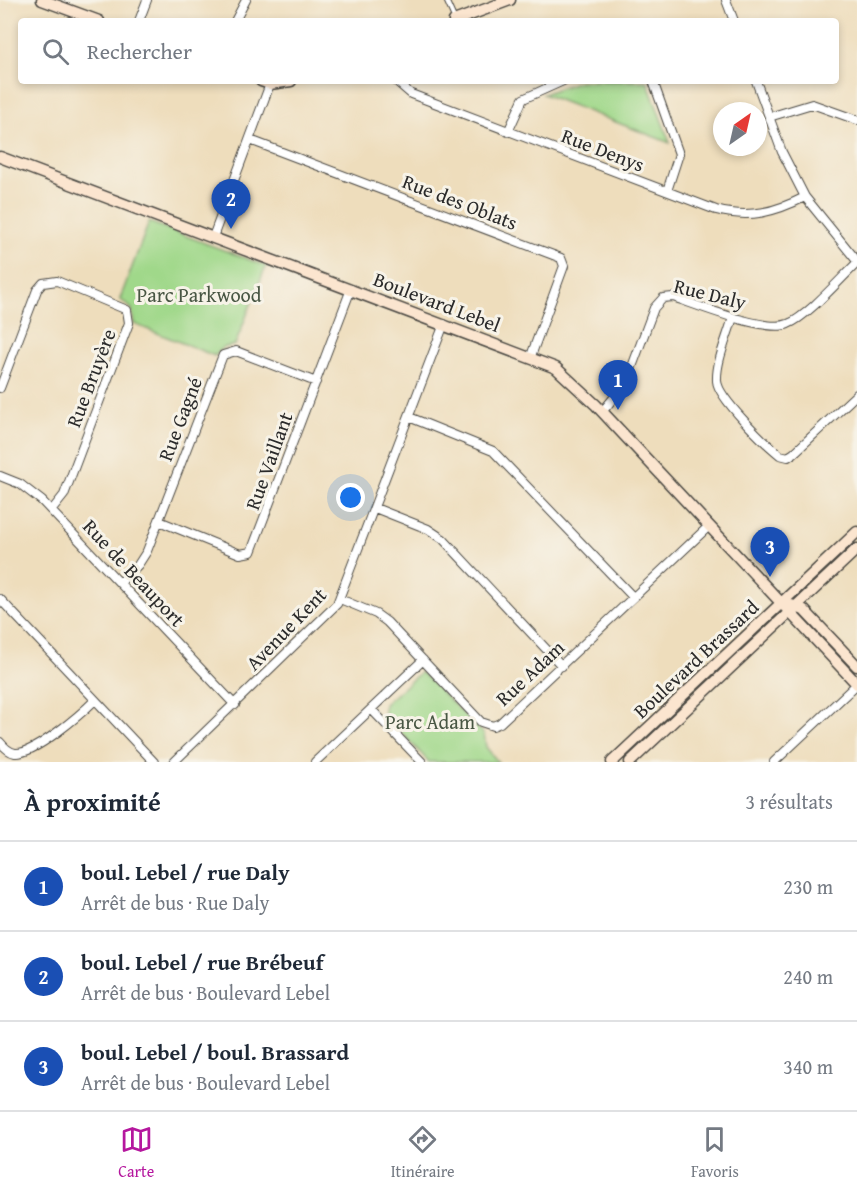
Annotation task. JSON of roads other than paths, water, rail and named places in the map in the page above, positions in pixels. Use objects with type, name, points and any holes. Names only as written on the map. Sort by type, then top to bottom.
[{"type":"street","points":[[43,0],[91,18]]},
{"type":"street","points":[[140,18],[147,0]]},
{"type":"street","points":[[237,18],[246,0]]},
{"type":"street","points":[[463,18],[510,0]]},
{"type":"street","points":[[726,0],[733,18]]},
{"type":"street","points":[[213,237],[250,140],[266,84]]},
{"type":"street","name":"Rue Denys","points":[[399,84],[411,94],[716,210],[746,215],[770,212],[805,197]]},
{"type":"street","points":[[508,132],[523,99],[556,84]]},
{"type":"street","points":[[654,84],[679,154],[667,191]]},
{"type":"street","points":[[757,84],[787,163],[805,197],[857,262]]},
{"type":"street","points":[[769,117],[812,104],[857,120]]},
{"type":"street","name":"Rue des Oblats","points":[[250,140],[561,258],[564,266],[531,356]]},
{"type":"street","name":"Boulevard Lebel","points":[[0,157],[531,356],[562,372],[789,607],[857,684]]},
{"type":"street","name":"Rue Daly","points":[[602,412],[624,387],[654,308],[661,299],[673,297],[733,317],[774,326],[788,324],[799,318],[857,262]]},
{"type":"street","name":"Rue Bruyère","points":[[0,388],[37,290],[43,283],[57,282],[127,310],[130,320],[126,332],[64,495],[52,510]]},
{"type":"street","name":"Rue Vaillant","points":[[159,521],[240,554],[250,552],[351,289]]},
{"type":"street","points":[[733,317],[718,372],[718,386],[725,398],[780,456],[792,455],[857,394]]},
{"type":"street","name":"Avenue Kent","points":[[174,762],[324,619],[340,599],[444,324]]},
{"type":"street","name":"Rue Gagné","points":[[121,582],[144,556],[223,355],[236,351],[316,382]]},
{"type":"street","points":[[410,417],[494,451],[633,597]]},
{"type":"street","name":"Rue de Beauport","points":[[0,476],[28,490],[52,510],[235,705]]},
{"type":"street","points":[[375,508],[424,527],[443,539],[562,666]]},
{"type":"street","name":"Rue Adam","points":[[340,599],[382,618],[481,722],[490,726],[500,723],[709,526]]},
{"type":"street","name":"Boulevard Brassard","points":[[630,762],[789,607],[857,532]]},
{"type":"street","name":"Boulevard Brassard","points":[[612,762],[857,549]]},
{"type":"street","points":[[0,599],[154,762]]},
{"type":"street","name":"Boulevard Lebel","points":[[789,607],[804,610],[857,666]]},
{"type":"street","points":[[315,762],[423,660]]},
{"type":"street","points":[[774,762],[857,684]]},
{"type":"street","points":[[0,742],[12,752],[22,752],[65,725],[95,700]]},
{"type":"street","points":[[371,709],[422,762]]},
{"type":"lane","points":[[446,0],[454,18]]},
{"type":"place","name":"boul. Lebel / rue Brébeuf","points":[[231,229]]},
{"type":"place","name":"boul. Lebel / rue Daly","points":[[618,410]]},
{"type":"place","name":"boul. Lebel / boul. Brassard","points":[[770,577]]},
{"type":"park label","name":"Parc Parkwood","points":[[199,295]]},
{"type":"park label","name":"Parc Adam","points":[[430,722]]}]
